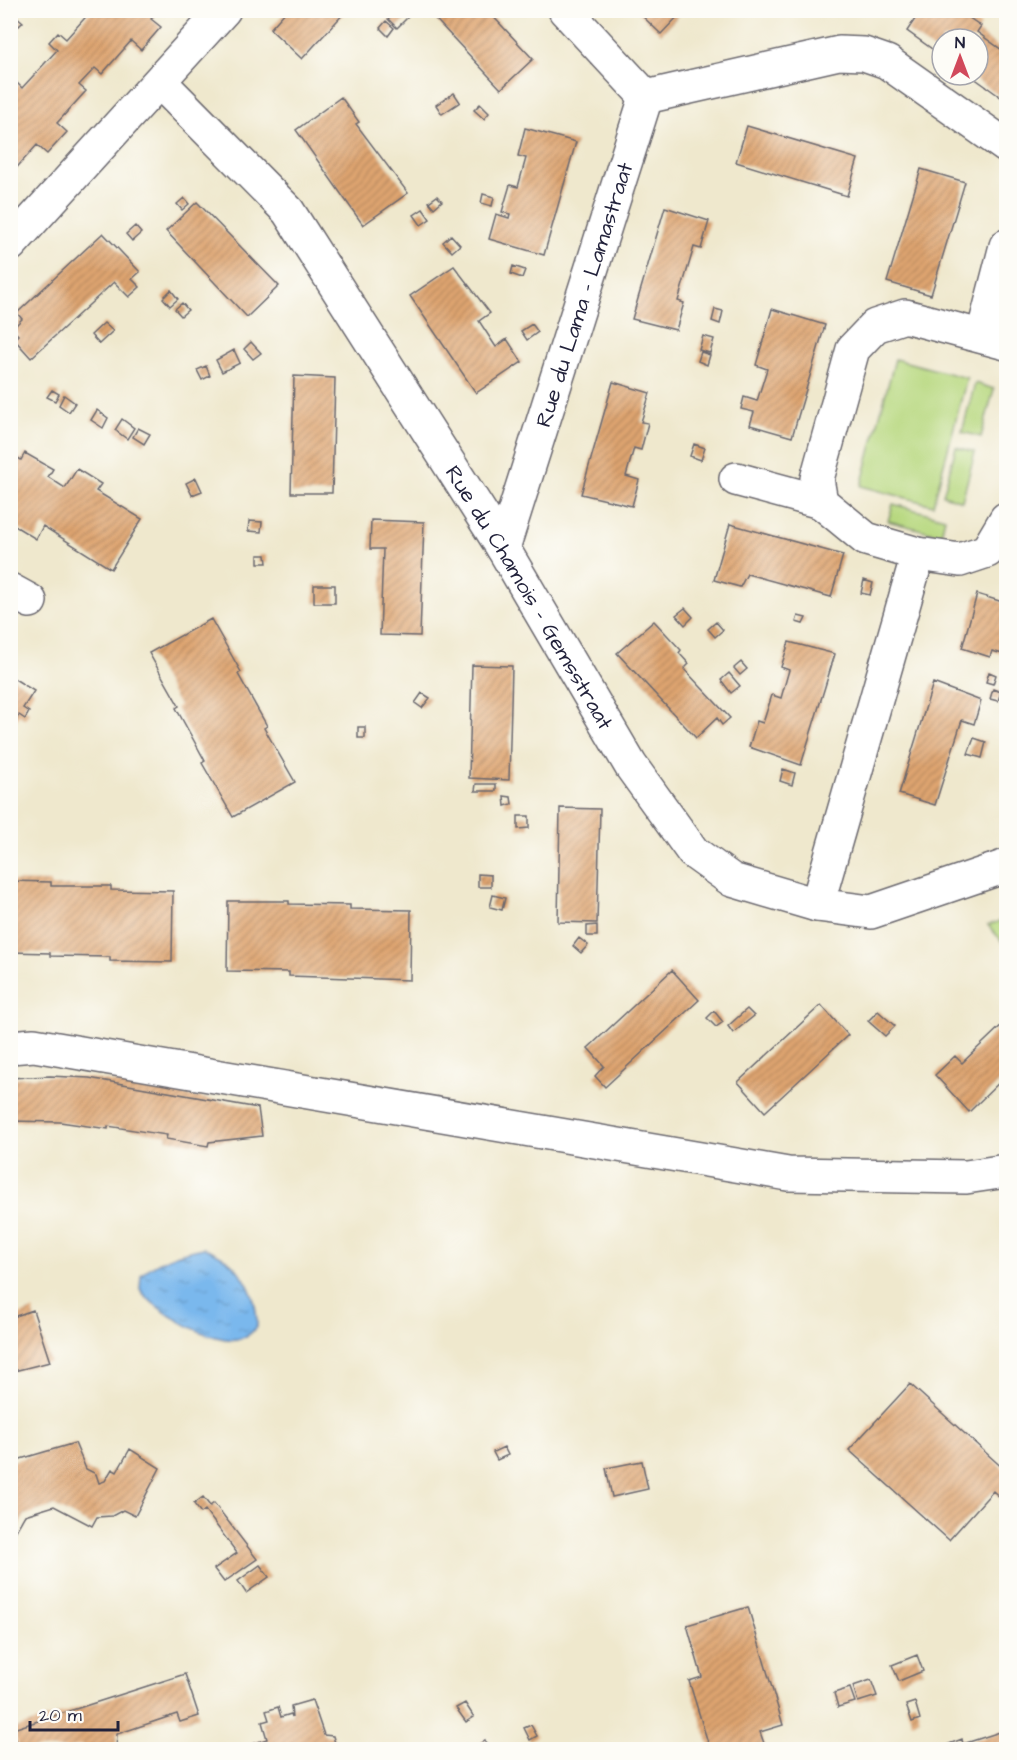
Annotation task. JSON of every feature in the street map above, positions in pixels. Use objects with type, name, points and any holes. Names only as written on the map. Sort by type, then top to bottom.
[{"type":"street","points":[[10,245],[161,83],[224,10]]},
{"type":"street","points":[[565,10],[646,97],[839,53],[864,54],[887,62],[1006,146]]},
{"type":"street","name":"Rue du Chamois - Gemsstraat","points":[[161,83],[288,212],[466,494],[503,548],[631,766],[693,852],[732,880],[817,905],[871,912],[1006,866]]},
{"type":"street","name":"Rue du Lama - Lamastraat","points":[[503,548],[646,97]]},
{"type":"street","points":[[821,502],[817,479],[853,349],[875,326],[905,316],[995,339],[1006,246]]},
{"type":"street","points":[[736,479],[821,502],[866,539],[918,554],[960,560],[987,551],[1006,519]]},
{"type":"street","points":[[466,494],[494,498],[521,494]]},
{"type":"street","points":[[817,905],[918,554]]},
{"type":"street","points":[[10,1047],[34,1045],[788,1174],[966,1177],[1006,1171]]},
{"type":"green space","points":[[895,359],[967,378],[933,505],[861,486]]},
{"type":"green space","points":[[975,383],[994,389],[981,437],[962,432]]},
{"type":"green space","points":[[956,447],[975,452],[962,501],[943,495]]},
{"type":"green space","points":[[893,504],[945,518],[941,535],[888,521]]},
{"type":"green space","points":[[1006,919],[1006,946],[988,925]]},
{"type":"water","points":[[204,1248],[216,1253],[236,1268],[244,1278],[254,1300],[257,1326],[242,1338],[217,1337],[186,1325],[158,1307],[140,1289],[141,1275],[155,1265],[178,1254]]},
{"type":"building","points":[[92,10],[159,10],[151,19],[161,27],[141,50],[131,41],[102,74],[95,68],[79,85],[86,91],[57,123],[67,132],[47,154],[37,145],[10,175],[10,90],[17,83],[22,88],[57,50],[49,42],[58,32],[66,39]]},
{"type":"building","points":[[287,10],[347,10],[302,59],[270,29]]},
{"type":"building","points":[[396,10],[401,10],[408,17],[397,28],[388,19]]},
{"type":"building","points":[[427,10],[487,10],[533,59],[501,89]]},
{"type":"building","points":[[636,10],[684,10],[661,34]]},
{"type":"building","points":[[921,10],[946,10],[955,16],[959,11],[981,26],[930,27],[930,47],[907,31]]},
{"type":"building","points":[[16,16],[23,22],[19,26],[12,21]]},
{"type":"building","points":[[386,21],[394,28],[388,36],[380,28]]},
{"type":"building","points":[[990,41],[1006,53],[1006,91],[1002,98],[987,87],[990,87]]},
{"type":"building","points":[[454,93],[460,102],[442,114],[436,105]]},
{"type":"building","points":[[341,97],[359,122],[356,124],[408,193],[363,225],[296,130]]},
{"type":"building","points":[[480,104],[489,113],[484,119],[474,110]]},
{"type":"building","points":[[747,126],[858,159],[847,196],[736,162]]},
{"type":"building","points":[[525,128],[576,142],[544,255],[489,239],[496,214],[509,218],[510,214],[502,212],[510,185],[518,187],[526,158],[518,156]]},
{"type":"building","points":[[921,169],[965,182],[931,295],[887,282]]},
{"type":"building","points":[[483,194],[494,197],[492,206],[481,203]]},
{"type":"building","points":[[437,196],[442,201],[434,208],[429,202]]},
{"type":"building","points":[[184,198],[189,204],[182,210],[177,204]]},
{"type":"building","points":[[197,202],[279,286],[247,317],[166,231]]},
{"type":"building","points":[[665,207],[709,221],[701,249],[694,247],[678,301],[684,303],[676,330],[632,319]]},
{"type":"building","points":[[423,209],[430,219],[421,225],[414,215]]},
{"type":"building","points":[[135,226],[141,233],[132,241],[126,234]]},
{"type":"building","points":[[103,233],[140,272],[132,279],[140,287],[129,297],[114,282],[31,358],[14,339],[18,335],[12,329],[22,319],[17,313]]},
{"type":"building","points":[[451,235],[460,245],[452,252],[443,242]]},
{"type":"building","points":[[454,266],[490,313],[479,321],[496,347],[507,339],[522,362],[476,393],[410,296]]},
{"type":"building","points":[[513,266],[525,270],[522,278],[511,274]]},
{"type":"building","points":[[171,290],[178,299],[170,306],[163,298]]},
{"type":"building","points":[[182,303],[188,310],[181,316],[175,309]]},
{"type":"building","points":[[715,309],[723,311],[720,324],[712,321]]},
{"type":"building","points":[[772,309],[825,325],[792,437],[750,425],[754,412],[741,409],[744,397],[757,401],[767,369],[756,365]]},
{"type":"building","points":[[104,323],[113,331],[99,344],[91,335]]},
{"type":"building","points":[[532,324],[538,332],[527,340],[521,331]]},
{"type":"building","points":[[703,336],[714,339],[710,353],[699,350]]},
{"type":"building","points":[[251,342],[261,353],[253,359],[244,349]]},
{"type":"building","points":[[234,350],[240,363],[222,372],[216,360]]},
{"type":"building","points":[[701,352],[710,355],[707,365],[698,361]]},
{"type":"building","points":[[206,366],[210,376],[202,380],[197,370]]},
{"type":"building","points":[[294,376],[335,378],[332,493],[291,493]]},
{"type":"building","points":[[613,382],[650,393],[641,422],[648,423],[641,450],[634,448],[626,476],[639,480],[632,506],[581,494]]},
{"type":"building","points":[[52,390],[59,394],[55,401],[47,397]]},
{"type":"building","points":[[64,395],[75,403],[69,412],[59,405]]},
{"type":"building","points":[[97,410],[108,418],[103,428],[91,420]]},
{"type":"building","points":[[122,419],[134,428],[127,439],[115,430]]},
{"type":"building","points":[[138,428],[150,434],[144,444],[133,437]]},
{"type":"building","points":[[694,444],[705,448],[701,460],[690,456]]},
{"type":"building","points":[[10,453],[21,460],[25,453],[53,469],[48,477],[65,488],[77,469],[101,484],[96,491],[142,519],[111,569],[43,526],[36,539],[10,523]]},
{"type":"building","points":[[196,478],[202,491],[192,495],[186,483]]},
{"type":"building","points":[[371,520],[424,522],[420,636],[380,635],[383,549],[370,549]]},
{"type":"building","points":[[249,521],[262,522],[261,532],[248,531]]},
{"type":"building","points":[[730,524],[843,555],[831,597],[747,574],[740,587],[714,580]]},
{"type":"building","points":[[258,555],[266,555],[267,563],[258,563]]},
{"type":"building","points":[[864,580],[873,583],[870,595],[861,593]]},
{"type":"building","points":[[314,585],[335,585],[335,603],[314,603]]},
{"type":"building","points":[[977,594],[1006,603],[1006,655],[992,651],[990,657],[962,648]]},
{"type":"building","points":[[685,608],[693,617],[685,625],[676,615]]},
{"type":"building","points":[[798,616],[806,618],[803,624],[796,622]]},
{"type":"building","points":[[211,619],[241,672],[238,674],[267,726],[264,728],[295,782],[233,817],[202,763],[205,761],[176,708],[179,706],[149,653]]},
{"type":"building","points":[[654,621],[681,650],[679,653],[689,664],[684,669],[730,718],[722,725],[717,718],[696,738],[617,653]]},
{"type":"building","points":[[716,622],[723,630],[715,637],[708,629]]},
{"type":"building","points":[[789,642],[835,654],[801,765],[749,747],[757,721],[763,723],[772,695],[781,698],[789,670],[781,667]]},
{"type":"building","points":[[741,662],[747,669],[740,675],[734,668]]},
{"type":"building","points":[[472,665],[512,666],[509,780],[469,778]]},
{"type":"building","points":[[989,672],[996,675],[993,684],[986,682]]},
{"type":"building","points":[[729,673],[740,686],[731,693],[721,680]]},
{"type":"building","points":[[10,676],[34,691],[23,708],[29,712],[25,719],[19,715],[10,728]]},
{"type":"building","points":[[933,683],[981,701],[974,724],[962,720],[935,805],[899,794]]},
{"type":"building","points":[[993,689],[1001,692],[998,701],[990,699]]},
{"type":"building","points":[[422,693],[430,698],[422,708],[415,703]]},
{"type":"building","points":[[358,727],[365,727],[365,738],[358,738]]},
{"type":"building","points":[[974,738],[986,742],[982,758],[968,754]]},
{"type":"building","points":[[783,769],[795,773],[792,785],[780,781]]},
{"type":"building","points":[[476,784],[496,784],[496,791],[475,791]]},
{"type":"building","points":[[504,796],[511,797],[512,804],[505,806]]},
{"type":"building","points":[[560,808],[600,809],[597,923],[558,922]]},
{"type":"building","points":[[518,816],[529,816],[529,828],[518,829]]},
{"type":"building","points":[[478,874],[491,875],[491,887],[478,887]]},
{"type":"building","points":[[10,881],[51,882],[51,886],[111,886],[111,890],[173,891],[172,962],[110,961],[110,957],[50,956],[50,953],[10,952]]},
{"type":"building","points":[[493,895],[505,898],[502,910],[490,907]]},
{"type":"building","points":[[228,901],[289,901],[289,904],[350,905],[350,909],[411,910],[410,980],[289,976],[289,972],[227,971]]},
{"type":"building","points":[[597,925],[597,936],[587,936],[587,926]]},
{"type":"building","points":[[579,938],[588,945],[581,953],[573,946]]},
{"type":"building","points":[[672,970],[699,1000],[605,1087],[595,1076],[604,1066],[588,1048]]},
{"type":"building","points":[[821,1005],[848,1035],[765,1112],[738,1082]]},
{"type":"building","points":[[747,1009],[754,1016],[733,1033],[728,1026]]},
{"type":"building","points":[[714,1011],[723,1022],[716,1027],[707,1018]]},
{"type":"building","points":[[878,1011],[895,1026],[885,1036],[868,1021]]},
{"type":"building","points":[[1006,1021],[1006,1076],[969,1112],[935,1075],[955,1056],[962,1063]]},
{"type":"building","points":[[50,1076],[89,1078],[258,1108],[262,1136],[209,1142],[208,1146],[166,1139],[167,1135],[108,1126],[108,1129],[60,1122],[10,1121],[10,1078]]},
{"type":"building","points":[[33,1310],[50,1362],[10,1372],[10,1312],[13,1317]]},
{"type":"building","points":[[910,1384],[1006,1471],[1006,1503],[993,1491],[949,1540],[849,1450]]},
{"type":"building","points":[[75,1443],[86,1469],[96,1474],[99,1483],[105,1481],[112,1469],[117,1472],[130,1449],[160,1468],[135,1516],[123,1510],[112,1516],[97,1517],[92,1526],[54,1506],[25,1515],[10,1541],[10,1462]]},
{"type":"building","points":[[504,1447],[508,1455],[497,1460],[493,1452]]},
{"type":"building","points":[[642,1461],[648,1489],[612,1497],[606,1468]]},
{"type":"building","points":[[203,1497],[210,1506],[214,1503],[257,1559],[224,1582],[214,1569],[237,1553],[205,1510],[201,1513],[194,1504]]},
{"type":"building","points":[[260,1565],[269,1577],[246,1593],[238,1581]]},
{"type":"building","points":[[748,1607],[783,1725],[760,1732],[766,1749],[710,1749],[689,1681],[702,1677],[687,1625]]},
{"type":"building","points":[[917,1655],[923,1671],[899,1681],[892,1665]]},
{"type":"building","points":[[185,1674],[199,1716],[180,1722],[177,1714],[117,1734],[116,1749],[83,1749],[82,1745],[68,1749],[19,1749],[13,1729]]},
{"type":"building","points":[[871,1680],[877,1696],[858,1702],[853,1686]]},
{"type":"building","points":[[850,1688],[855,1702],[838,1707],[834,1693]]},
{"type":"building","points":[[312,1700],[324,1735],[333,1736],[335,1743],[332,1747],[328,1749],[236,1749],[267,1739],[262,1722],[269,1720],[266,1711],[278,1707],[281,1717],[291,1714],[292,1717],[291,1706]]},
{"type":"building","points":[[915,1702],[920,1719],[912,1722],[906,1705]]},
{"type":"building","points":[[465,1703],[474,1717],[466,1722],[456,1708]]},
{"type":"building","points":[[531,1725],[537,1736],[530,1740],[524,1728]]},
{"type":"building","points":[[1006,1730],[1006,1749],[936,1749],[962,1739],[963,1744]]},
{"type":"building","points":[[485,1740],[489,1749],[473,1749]]}]
